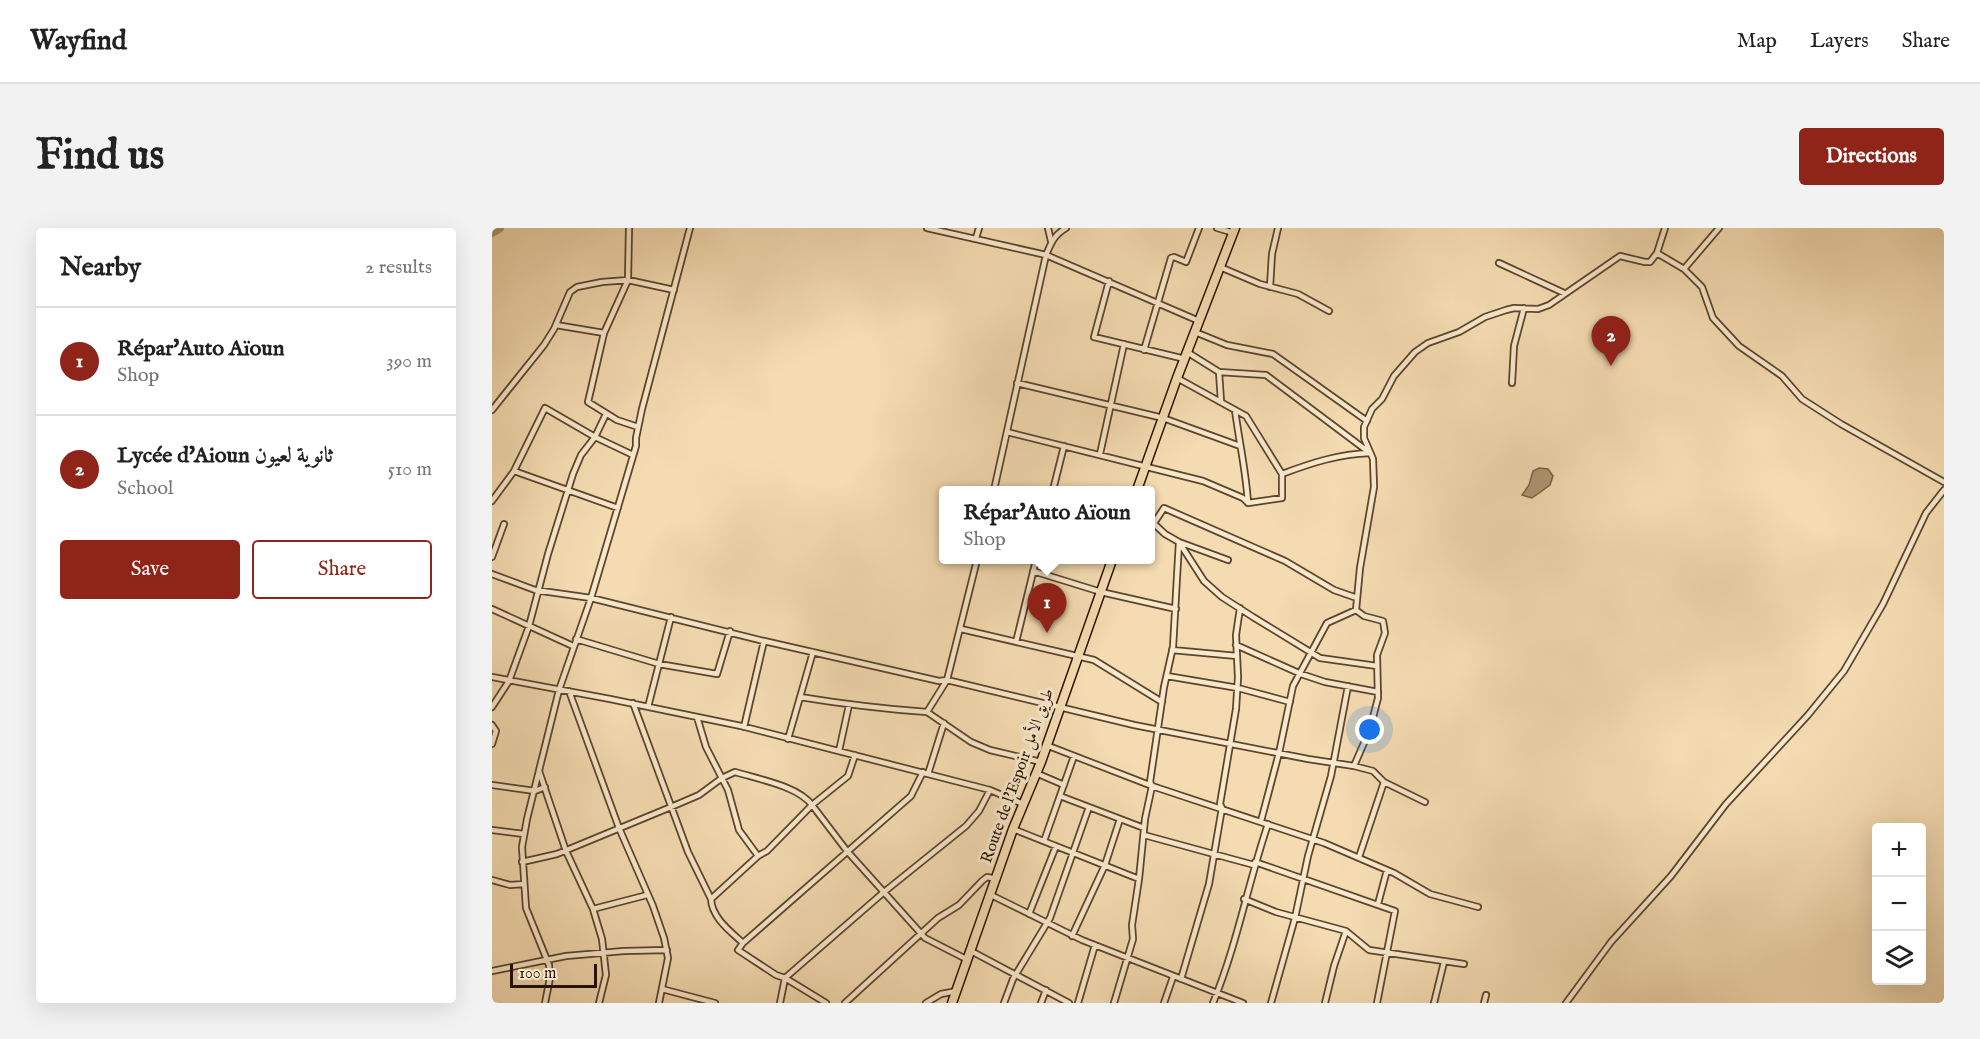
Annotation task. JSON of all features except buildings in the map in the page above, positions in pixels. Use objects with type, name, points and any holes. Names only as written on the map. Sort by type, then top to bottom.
[{"type":"highway","points":[[1138,486],[1234,230]]},
{"type":"highway","name":"Route de l’Espoir طريق الأمل","points":[[952,1003],[1013,829],[1041,762],[1111,564]]},
{"type":"street","points":[[629,228],[628,280],[604,333],[588,402],[606,414],[638,427]]},
{"type":"street","points":[[544,1003],[550,978],[547,959],[526,908],[522,862],[524,834],[559,690],[591,598],[633,455],[638,427],[690,228]]},
{"type":"street","points":[[927,228],[1046,255],[1199,321]]},
{"type":"street","points":[[976,238],[979,228]]},
{"type":"street","points":[[1048,228],[1051,241]]},
{"type":"street","points":[[995,486],[1046,255],[1051,241],[1066,228]]},
{"type":"street","points":[[1144,350],[1171,258],[1186,262],[1199,228]]},
{"type":"street","points":[[1217,228],[1234,230]]},
{"type":"street","points":[[1270,287],[1272,254],[1278,228]]},
{"type":"street","points":[[1356,610],[1374,487],[1373,459],[1364,438],[1372,409],[1382,399],[1394,376],[1415,352],[1428,343],[1459,332],[1485,317],[1514,308],[1538,309],[1620,256],[1650,262],[1657,252],[1665,228]]},
{"type":"street","points":[[1684,269],[1719,228]]},
{"type":"street","points":[[1657,252],[1684,269],[1702,286],[1713,318],[1739,346],[1782,376],[1802,399],[1841,424],[1944,482]]},
{"type":"street","points":[[1499,263],[1564,293]]},
{"type":"street","points":[[1220,267],[1270,287],[1298,294],[1329,310]]},
{"type":"street","points":[[492,410],[544,345],[556,325],[570,292],[602,282],[628,280],[674,290]]},
{"type":"street","points":[[1109,281],[1094,337],[1144,350],[1186,356],[1219,372],[1266,375],[1370,453]]},
{"type":"street","points":[[1512,383],[1514,346],[1524,308]]},
{"type":"street","points":[[556,325],[604,333]]},
{"type":"street","points":[[1195,332],[1227,345],[1273,354],[1367,421]]},
{"type":"street","points":[[1100,454],[1124,344]]},
{"type":"street","points":[[1219,372],[1221,401]]},
{"type":"street","points":[[1007,432],[1203,481],[1248,502],[1282,498],[1282,474],[1246,416],[1178,378]]},
{"type":"street","points":[[1017,383],[1163,418],[1240,446]]},
{"type":"street","points":[[492,501],[514,471],[545,408],[633,455]]},
{"type":"street","points":[[1235,410],[1245,467],[1248,502]]},
{"type":"street","points":[[492,707],[509,681],[529,626],[568,489],[581,455],[595,436],[606,414]]},
{"type":"street","points":[[1054,486],[1064,446]]},
{"type":"street","points":[[1282,474],[1326,459],[1370,453]]},
{"type":"street","points":[[514,471],[618,508]]},
{"type":"street","points":[[1566,1003],[1611,942],[1671,876],[1725,804],[1808,715],[1844,671],[1883,604],[1926,513],[1944,490]]},
{"type":"street","points":[[1155,518],[1164,507],[1285,561],[1334,590],[1357,598]]},
{"type":"street","points":[[492,557],[504,524]]},
{"type":"street","points":[[1155,525],[1179,542],[1228,560]]},
{"type":"street","points":[[1179,542],[1204,581],[1222,597],[1311,653],[1320,658],[1377,666]]},
{"type":"street","points":[[1114,1003],[1133,939],[1132,925],[1144,828],[1152,786],[1150,782],[1157,730],[1172,650],[1179,542]]},
{"type":"street","points":[[927,712],[947,680],[976,564]]},
{"type":"street","points":[[1016,642],[1035,564]]},
{"type":"street","points":[[1033,571],[1101,592],[1176,609]]},
{"type":"street","points":[[492,574],[538,591],[591,598],[764,641],[939,681],[947,680],[1157,730],[1354,766],[1374,771],[1384,782],[1425,802]]},
{"type":"street","points":[[1181,979],[1209,884],[1222,808],[1220,804],[1238,688],[1236,645],[1240,608]]},
{"type":"street","points":[[492,609],[573,646]]},
{"type":"street","points":[[1261,821],[1279,753],[1293,686],[1327,623],[1356,610]]},
{"type":"street","points":[[1354,766],[1370,729],[1378,698],[1377,666],[1385,626],[1383,621],[1364,616],[1356,610]]},
{"type":"street","points":[[648,707],[671,617]]},
{"type":"street","points":[[961,629],[1078,655],[1104,666],[1161,702]]},
{"type":"street","points":[[576,639],[659,664],[717,674],[730,632]]},
{"type":"street","points":[[744,727],[764,641]]},
{"type":"street","points":[[1236,645],[1301,674],[1325,682],[1378,692]]},
{"type":"street","points":[[1172,650],[1237,656]]},
{"type":"street","points":[[788,739],[813,652]]},
{"type":"street","points":[[1167,676],[1238,688],[1290,702]]},
{"type":"street","points":[[492,677],[744,727],[990,790],[1023,804]]},
{"type":"street","points":[[1271,1003],[1326,797],[1342,729],[1348,686]]},
{"type":"street","points":[[569,691],[619,828],[664,938],[668,958],[659,1003]]},
{"type":"street","points":[[800,697],[897,711],[927,712],[971,742],[990,750],[1041,762]]},
{"type":"street","points":[[633,704],[688,852],[711,899],[711,907],[722,923],[743,943]]},
{"type":"street","points":[[839,752],[849,705]]},
{"type":"street","points":[[697,717],[706,747],[728,789],[739,830],[758,856]]},
{"type":"street","points":[[826,1003],[776,975],[738,950],[743,943],[911,796],[926,773],[944,723]]},
{"type":"street","points":[[492,725],[496,731],[492,744]]},
{"type":"street","points":[[1046,745],[1152,786],[1261,821],[1359,857],[1430,894],[1478,907]]},
{"type":"street","points":[[711,899],[758,856],[767,851],[812,805],[848,776],[855,755]]},
{"type":"street","points":[[1044,841],[1074,756]]},
{"type":"street","points":[[539,771],[566,851],[593,909],[605,953],[606,975],[599,1003]]},
{"type":"street","points":[[522,862],[566,851],[671,807],[699,795],[722,778],[735,772],[807,797],[847,851],[922,935],[1017,974],[1069,1003]]},
{"type":"street","points":[[1036,773],[1064,785]]},
{"type":"street","points":[[1359,857],[1384,782]]},
{"type":"street","points":[[492,785],[535,791],[545,786]]},
{"type":"street","points":[[780,1003],[785,978],[884,892],[966,826],[979,811],[990,790]]},
{"type":"street","points":[[1060,796],[1144,828]]},
{"type":"street","points":[[1004,1003],[1017,974],[1050,918],[1089,807]]},
{"type":"street","points":[[1072,936],[1105,865],[1120,819]]},
{"type":"street","points":[[1213,1003],[1268,824]]},
{"type":"street","points":[[1013,829],[1139,879]]},
{"type":"street","points":[[492,830],[524,834]]},
{"type":"street","points":[[1143,835],[1255,863],[1395,911],[1377,1003]]},
{"type":"street","points":[[1029,914],[1056,846]]},
{"type":"street","points":[[1378,904],[1387,870]]},
{"type":"street","points":[[845,1003],[938,918],[958,905],[982,881],[987,878],[997,879]]},
{"type":"street","points":[[492,880],[510,885],[524,884]]},
{"type":"street","points":[[593,909],[647,895]]},
{"type":"street","points":[[991,895],[1072,936],[1243,1003]]},
{"type":"street","points":[[1244,899],[1295,918],[1346,931],[1369,950],[1464,964]]},
{"type":"street","points":[[1325,1003],[1346,931]]},
{"type":"street","points":[[1078,1003],[1095,945]]},
{"type":"street","points":[[493,970],[547,959],[624,951],[666,950]]},
{"type":"street","points":[[1434,1003],[1444,962]]},
{"type":"street","points":[[1164,1003],[1173,977]]},
{"type":"street","points":[[662,989],[715,1003]]},
{"type":"street","points":[[1041,1003],[1046,990]]},
{"type":"street","points":[[926,1003],[941,994],[957,991]]},
{"type":"street","points":[[1484,1003],[1486,995]]},
{"type":"shaded area","points":[[1539,468],[1548,469],[1553,476],[1550,485],[1532,498],[1522,495],[1529,485],[1533,471]]},
{"type":"waterway","points":[[492,232],[499,228]]},
{"type":"place","name":"Lycée d'Aioun ثانوية لعيون","points":[[1611,366]]},
{"type":"place","name":"Répar'Auto Aïoun","points":[[1047,633]]}]
